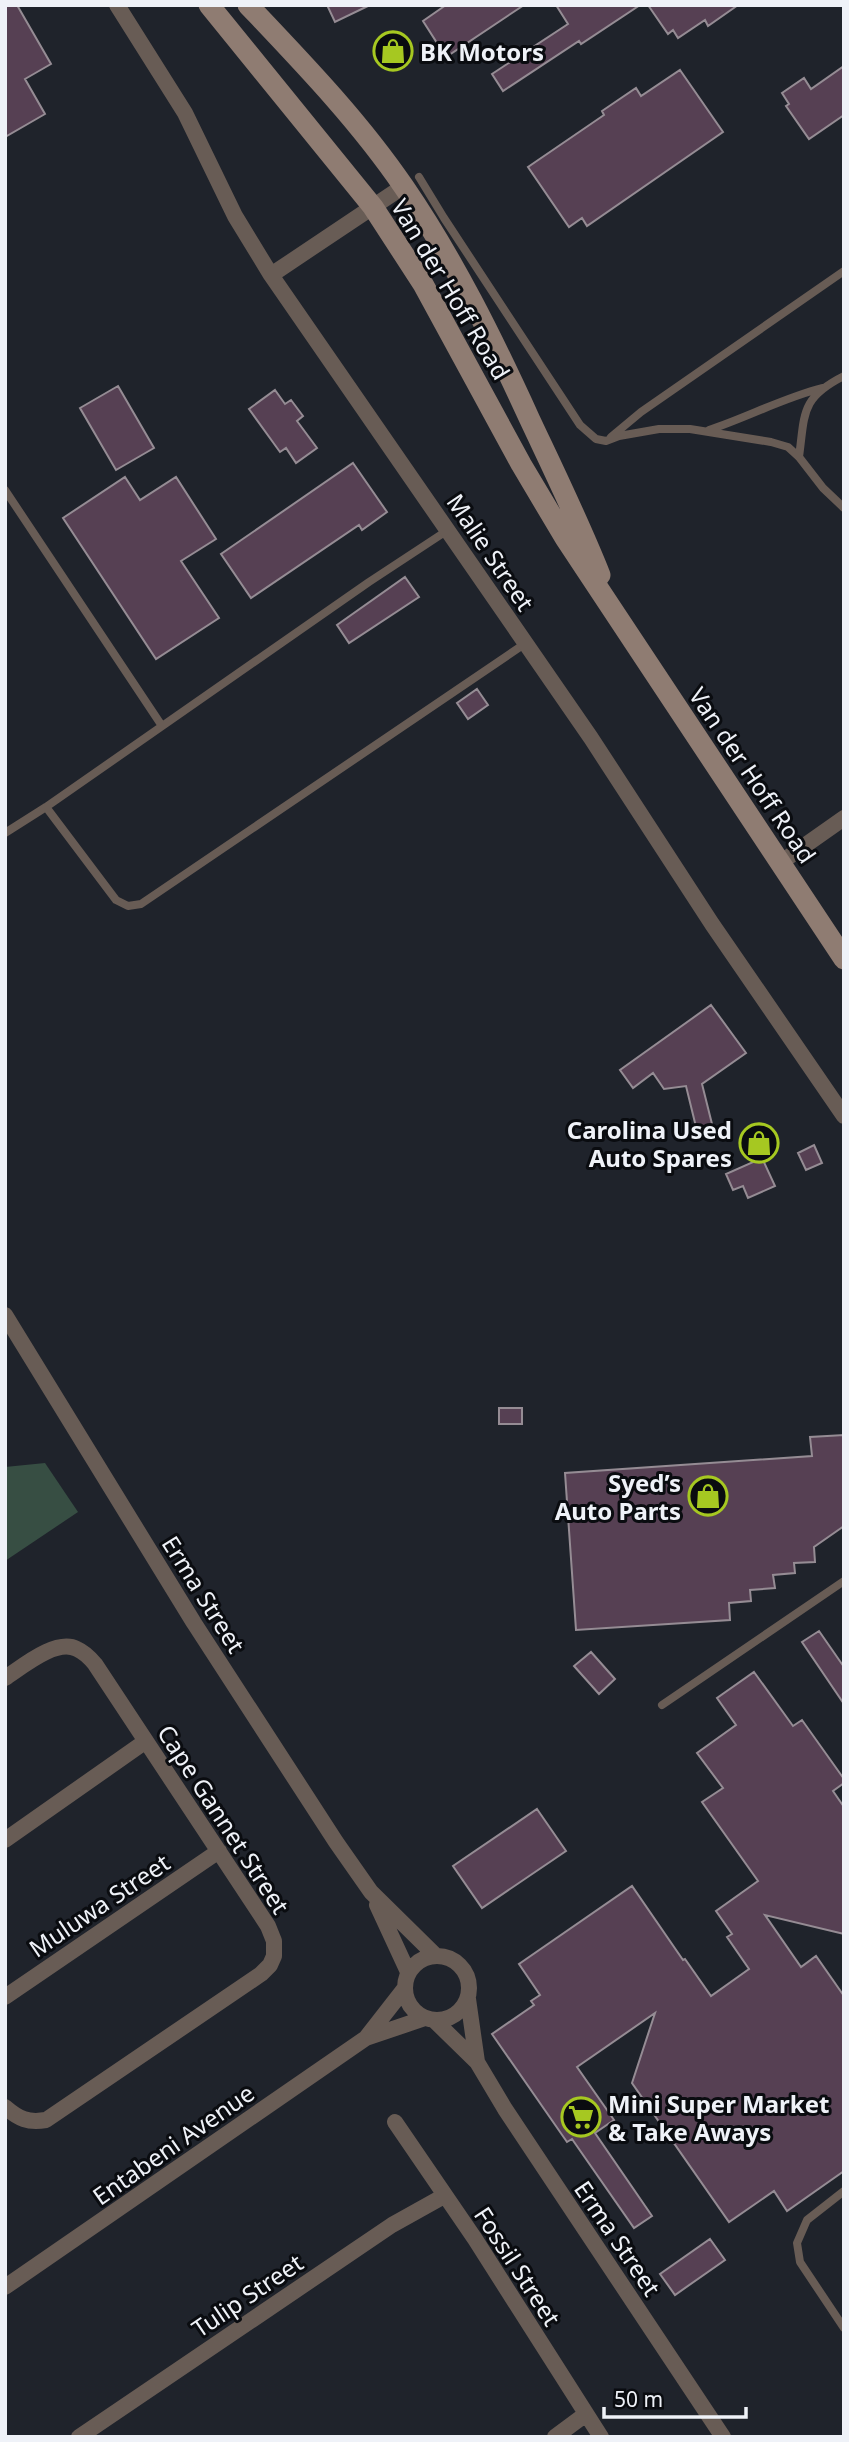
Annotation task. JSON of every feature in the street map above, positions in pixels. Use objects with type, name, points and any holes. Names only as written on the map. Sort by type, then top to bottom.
[{"type":"main road","name":"Van der Hoff Road","points":[[209,5],[373,207],[423,284],[533,485],[617,619],[844,959]]},
{"type":"main road","name":"Van der Hoff Road","points":[[248,5],[411,181],[488,329],[579,524],[617,619]]},
{"type":"street","name":"Malie Street","points":[[117,5],[185,113],[235,216],[271,275],[591,738],[712,924],[844,1116]]},
{"type":"street","points":[[271,275],[411,181]]},
{"type":"street","points":[[780,863],[844,818]]},
{"type":"street","name":"Erma Street","points":[[5,1315],[194,1623],[328,1830],[371,1892],[435,1955]]},
{"type":"street","name":"Cape Gannet Street","points":[[5,1678],[40,1655],[66,1646],[76,1648],[95,1664],[268,1926],[274,1941],[274,1956],[270,1965],[244,1986],[46,2120],[23,2120],[5,2107]]},
{"type":"street","points":[[5,1840],[146,1741]]},
{"type":"street","name":"Muluwa Street","points":[[5,1997],[219,1851]]},
{"type":"street","name":"Erma Street","points":[[371,1892],[406,1980]]},
{"type":"street","points":[[445,1956],[463,1968],[470,1988],[468,1998],[456,2015],[430,2020],[415,2013],[408,2004],[406,1980],[424,1958],[445,1956]]},
{"type":"street","name":"Entabeni Avenue","points":[[366,2038],[406,1980]]},
{"type":"street","name":"Erma Street","points":[[468,1998],[477,2062]]},
{"type":"street","name":"Erma Street","points":[[430,2020],[477,2062],[505,2109],[723,2437]]},
{"type":"street","name":"Entabeni Avenue","points":[[5,2287],[366,2038],[430,2020]]},
{"type":"street","name":"Fossil Street","points":[[395,2122],[488,2259],[601,2437]]},
{"type":"street","name":"Tulip Street","points":[[79,2437],[392,2225],[444,2196]]},
{"type":"street","points":[[555,2437],[586,2414]]},
{"type":"lane","points":[[411,181],[444,218],[580,425],[596,439],[606,441],[659,429],[706,431],[771,442],[788,447],[844,508]]},
{"type":"lane","points":[[606,441],[641,412],[844,271]]},
{"type":"lane","points":[[706,431],[748,417],[791,396],[822,388],[844,376]]},
{"type":"lane","points":[[799,457],[803,415],[822,388]]},
{"type":"lane","points":[[5,489],[162,726]]},
{"type":"lane","points":[[5,833],[448,530]]},
{"type":"lane","points":[[46,807],[116,900],[128,906],[141,904],[526,643]]},
{"type":"lane","points":[[662,1705],[844,1581]]},
{"type":"lane","points":[[844,2191],[807,2220],[797,2243],[800,2262],[844,2328]]},
{"type":"green space","points":[[45,1463],[78,1512],[5,1561],[5,1467]]},
{"type":"building","points":[[5,5],[17,5],[51,64],[25,79],[45,114],[5,137]]},
{"type":"building","points":[[327,5],[370,5],[335,22]]},
{"type":"building","points":[[446,5],[524,5],[446,57],[423,21]]},
{"type":"building","points":[[556,5],[640,5],[503,91],[492,74],[568,24]]},
{"type":"building","points":[[648,5],[738,5],[708,26],[705,20],[678,38],[673,30],[668,34]]},
{"type":"building","points":[[844,66],[844,115],[809,139],[786,106],[789,104],[782,93],[804,78],[811,89]]},
{"type":"building","points":[[680,70],[723,132],[587,226],[582,218],[569,227],[528,167],[604,115],[602,111],[636,88],[641,96]]},
{"type":"building","points":[[118,386],[154,448],[116,470],[80,408]]},
{"type":"building","points":[[275,390],[285,404],[291,400],[303,416],[297,421],[317,448],[296,463],[286,448],[280,452],[249,409]]},
{"type":"building","points":[[353,463],[387,512],[362,530],[359,525],[251,598],[221,554]]},
{"type":"building","points":[[125,477],[140,500],[176,477],[216,539],[181,561],[219,618],[156,659],[63,518]]},
{"type":"building","points":[[405,577],[419,597],[349,643],[337,625]]},
{"type":"building","points":[[477,689],[488,705],[468,719],[457,703]]},
{"type":"building","points":[[711,1005],[746,1053],[702,1084],[714,1132],[698,1135],[686,1086],[664,1089],[653,1073],[633,1088],[620,1070]]},
{"type":"building","points":[[814,1145],[822,1163],[806,1170],[798,1153]]},
{"type":"building","points":[[762,1158],[775,1186],[748,1198],[743,1186],[733,1190],[726,1174]]},
{"type":"building","points":[[499,1408],[522,1408],[522,1424],[499,1424]]},
{"type":"building","points":[[844,1435],[844,1526],[814,1547],[815,1562],[794,1563],[795,1573],[773,1575],[775,1588],[750,1590],[751,1601],[729,1603],[730,1620],[576,1630],[565,1473],[812,1456],[810,1437]]},
{"type":"building","points":[[819,1631],[844,1667],[844,1704],[802,1642]]},
{"type":"building","points":[[591,1652],[615,1679],[599,1694],[574,1666]]},
{"type":"building","points":[[754,1672],[793,1726],[802,1720],[844,1779],[844,1783],[833,1791],[844,1807],[844,1934],[765,1915],[801,1967],[816,1956],[844,1996],[844,2171],[787,2211],[774,2191],[729,2222],[632,2083],[655,2013],[577,2067],[614,2120],[595,2133],[652,2216],[634,2228],[572,2139],[567,2142],[492,2034],[534,2005],[531,2001],[540,1995],[519,1964],[632,1886],[711,1996],[749,1969],[727,1937],[732,1934],[716,1911],[758,1881],[702,1802],[723,1788],[697,1753],[736,1725],[717,1698]]},
{"type":"building","points":[[537,1809],[566,1851],[482,1908],[453,1866]]},
{"type":"building","points":[[710,2239],[725,2260],[675,2295],[660,2274]]},
{"type":"place","name":"BK Motors","points":[[393,51]]},
{"type":"place","name":"Carolina Used Auto Spares","points":[[759,1143]]},
{"type":"place","name":"Syed’s Auto Parts","points":[[708,1496]]},
{"type":"place","name":"Mini Super Market & Take Aways","points":[[581,2117]]}]
